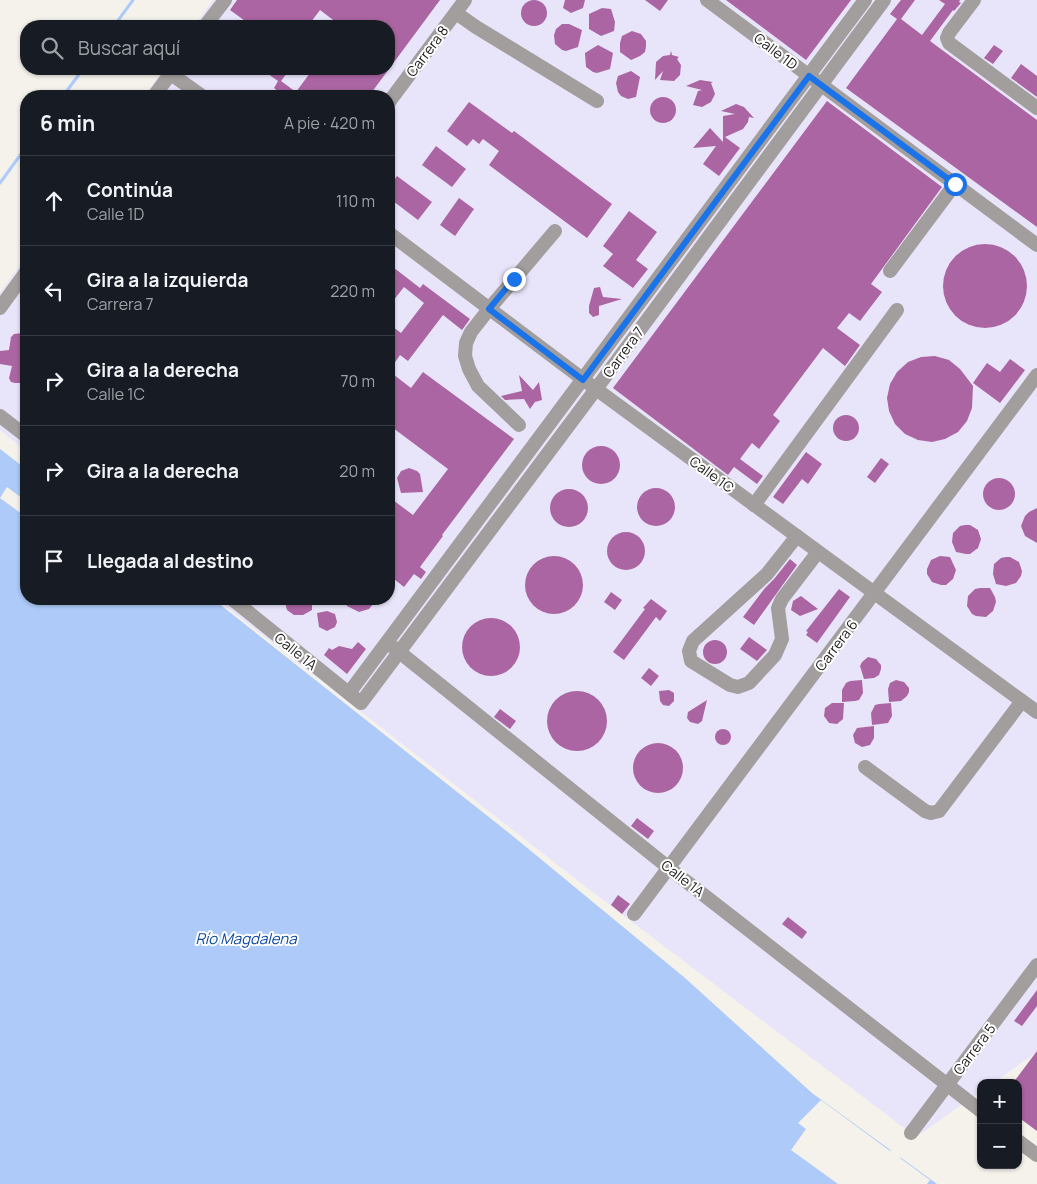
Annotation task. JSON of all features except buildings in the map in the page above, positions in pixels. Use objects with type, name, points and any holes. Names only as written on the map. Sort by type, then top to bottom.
[{"type":"street","points":[[209,20],[224,0]]},
{"type":"street","name":"Carrera 8","points":[[395,94],[465,0]]},
{"type":"street","name":"Calle 1D","points":[[707,0],[1037,245]]},
{"type":"street","name":"Carrera 7","points":[[349,694],[865,0]]},
{"type":"street","name":"Carrera 7","points":[[361,703],[884,0]]},
{"type":"street","points":[[974,0],[949,33],[947,38],[949,43],[1037,108]]},
{"type":"street","points":[[456,13],[597,101]]},
{"type":"street","points":[[158,90],[169,75]]},
{"type":"street","points":[[177,75],[195,90]]},
{"type":"street","points":[[890,271],[955,184]]},
{"type":"street","points":[[520,425],[478,386],[465,356],[466,343],[489,309],[555,231]]},
{"type":"street","name":"Calle 1C","points":[[395,238],[583,380],[1036,710]]},
{"type":"street","points":[[0,308],[20,280]]},
{"type":"street","points":[[754,505],[896,310]]},
{"type":"street","name":"Carrera 6","points":[[634,914],[1037,375]]},
{"type":"street","points":[[0,416],[20,431]]},
{"type":"street","points":[[540,437],[554,446]]},
{"type":"street","points":[[476,523],[489,533]]},
{"type":"street","points":[[797,536],[767,574],[693,641],[689,651],[691,661],[730,685],[738,687],[749,683],[775,655],[782,639],[778,608],[782,599],[818,552]]},
{"type":"street","name":"Calle 1A","points":[[239,605],[361,703]]},
{"type":"street","name":"Calle 1A","points":[[387,643],[669,868],[977,1108]]},
{"type":"street","points":[[865,767],[925,811],[931,814],[939,811],[1022,701]]},
{"type":"street","name":"Carrera 5","points":[[911,1133],[1037,965]]},
{"type":"street","points":[[1022,1144],[1037,1155]]},
{"type":"shaded area","points":[[213,0],[1037,0],[1037,1052],[999,1079],[977,1079],[977,1094],[916,1137],[590,890],[224,605],[395,605],[395,90],[148,90],[160,75],[395,75],[395,20],[198,20]]},
{"type":"shaded area","points":[[20,265],[20,446],[0,430],[0,293]]},
{"type":"water","name":"Río Magdalena","points":[[0,449],[20,464],[20,605],[221,605],[514,837],[685,978],[812,1093],[937,1184],[0,1184]]},
{"type":"pier","points":[[7,487],[20,497],[20,513],[0,498]]},
{"type":"pier","points":[[821,1100],[890,1151],[892,1149],[901,1156],[900,1158],[930,1180],[927,1184],[838,1184],[791,1150],[806,1129],[798,1123]]},
{"type":"waterway","points":[[118,20],[133,0]]},
{"type":"waterway","points":[[67,90],[79,75]]},
{"type":"waterway","points":[[0,183],[20,155]]},
{"type":"route","points":[[514,279],[489,309],[583,380],[809,76],[955,184]]}]
